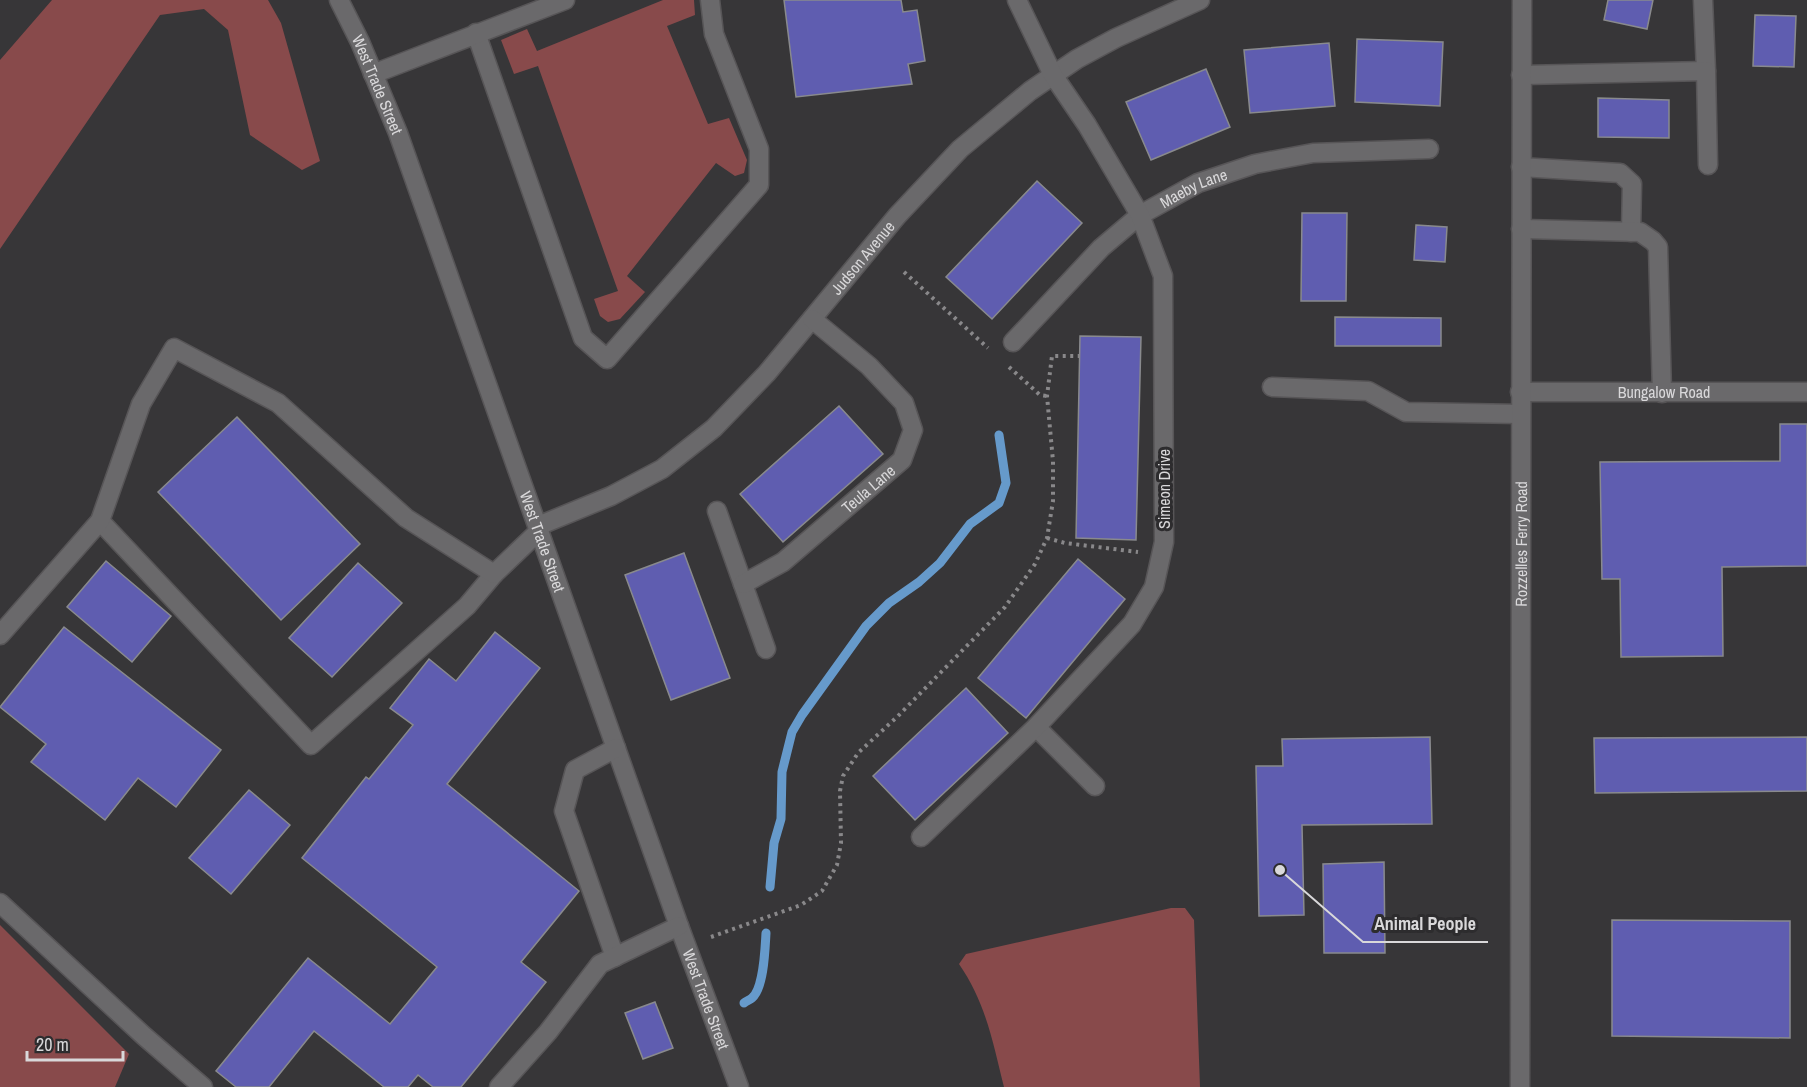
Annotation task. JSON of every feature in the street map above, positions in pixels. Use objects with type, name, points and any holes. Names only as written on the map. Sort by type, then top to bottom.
[{"type":"street","name":"West Trade Street","points":[[339,0],[398,133],[679,926],[739,1087]]},
{"type":"street","points":[[373,74],[565,0]]},
{"type":"street","points":[[476,33],[583,338],[608,359],[759,185],[759,149],[714,34],[710,0]]},
{"type":"street","name":"Simeon Drive","points":[[921,837],[1036,727],[1132,624],[1154,587],[1164,542],[1162,276],[1140,215],[1087,125],[1053,75],[1017,0]]},
{"type":"street","name":"Rozzelles Ferry Road","points":[[1520,1087],[1522,0]]},
{"type":"street","points":[[1703,0],[1708,165]]},
{"type":"street","name":"Judson Avenue","points":[[539,529],[611,496],[662,469],[714,428],[767,374],[897,216],[960,149],[1030,91],[1077,59],[1188,2]]},
{"type":"street","points":[[1521,75],[1706,71]]},
{"type":"street","name":"Maeby Lane","points":[[1013,342],[1101,248],[1140,215],[1198,183],[1255,164],[1313,153],[1429,149]]},
{"type":"street","points":[[1521,167],[1620,173],[1632,184],[1631,232]]},
{"type":"street","points":[[1521,229],[1640,232],[1653,241],[1658,247],[1662,393]]},
{"type":"street","name":"Teula Lane","points":[[743,584],[783,562],[902,460],[913,430],[904,404],[869,366],[812,319]]},
{"type":"street","points":[[0,635],[100,521],[141,404],[174,348],[278,403],[406,518],[494,573]]},
{"type":"street","points":[[1272,387],[1368,391],[1406,411],[1520,414]]},
{"type":"street","name":"Bungalow Road","points":[[1520,392],[1807,392]]},
{"type":"street","points":[[717,511],[766,649]]},
{"type":"street","points":[[100,521],[311,745],[466,606],[494,573],[539,529]]},
{"type":"street","points":[[1036,727],[1095,786]]},
{"type":"street","points":[[615,957],[564,811],[575,770],[616,748]]},
{"type":"street","points":[[0,903],[144,1036],[203,1087]]},
{"type":"street","points":[[499,1087],[548,1032],[600,964],[679,926]]},
{"type":"path","points":[[904,272],[989,349]]},
{"type":"path","points":[[686,945],[801,905],[822,891],[837,864],[841,843],[840,791],[843,776],[858,753],[923,691],[1005,607],[1035,564],[1047,538],[1053,501],[1053,461],[1047,396],[1052,356],[1080,356]]},
{"type":"path","points":[[1006,364],[1040,395],[1047,396]]},
{"type":"path","points":[[1047,538],[1065,543],[1161,555]]},
{"type":"shaded area","points":[[52,0],[268,0],[281,23],[320,161],[302,170],[250,135],[228,30],[204,9],[160,15],[0,249],[0,60]]},
{"type":"shaded area","points":[[663,0],[694,0],[695,15],[667,26],[708,124],[729,118],[747,160],[744,173],[735,176],[716,163],[627,276],[645,292],[620,319],[608,322],[600,316],[594,299],[618,291],[538,66],[514,74],[501,40],[527,29],[537,51]]},
{"type":"shaded area","points":[[1171,908],[1185,908],[1194,920],[1200,1087],[1004,1087],[982,1008],[959,964],[966,954]]},
{"type":"shaded area","points":[[0,925],[129,1054],[115,1087],[0,1087]]},
{"type":"building","points":[[784,0],[901,0],[903,12],[917,10],[925,61],[908,64],[912,84],[796,97]]},
{"type":"building","points":[[1608,0],[1653,0],[1647,29],[1604,20]]},
{"type":"building","points":[[1755,15],[1796,16],[1794,67],[1753,66]]},
{"type":"building","points":[[1357,39],[1443,42],[1440,106],[1355,102]]},
{"type":"building","points":[[1329,43],[1335,106],[1250,113],[1244,50]]},
{"type":"building","points":[[1206,69],[1230,127],[1151,160],[1126,102]]},
{"type":"building","points":[[1598,98],[1669,100],[1669,138],[1598,137]]},
{"type":"building","points":[[1037,181],[1082,223],[992,319],[946,277]]},
{"type":"building","points":[[1302,213],[1347,213],[1346,301],[1301,301]]},
{"type":"building","points":[[1416,225],[1447,227],[1445,262],[1414,260]]},
{"type":"building","points":[[1335,317],[1441,318],[1441,346],[1335,346]]},
{"type":"building","points":[[1080,336],[1141,337],[1136,540],[1076,538]]},
{"type":"building","points":[[839,406],[883,454],[783,542],[740,494]]},
{"type":"building","points":[[237,417],[360,544],[281,620],[158,492]]},
{"type":"building","points":[[1780,424],[1807,424],[1807,566],[1722,567],[1723,656],[1621,657],[1620,579],[1602,579],[1600,462],[1780,461]]},
{"type":"building","points":[[684,553],[730,678],[671,700],[625,575]]},
{"type":"building","points":[[1078,559],[1125,599],[1026,718],[978,678]]},
{"type":"building","points":[[106,561],[171,616],[132,662],[67,607]]},
{"type":"building","points":[[358,563],[402,603],[332,677],[289,638]]},
{"type":"building","points":[[64,627],[221,750],[176,807],[138,778],[105,820],[31,762],[46,744],[0,707]]},
{"type":"building","points":[[495,632],[540,668],[447,784],[579,891],[521,962],[546,982],[461,1087],[433,1087],[418,1075],[408,1087],[384,1087],[314,1031],[269,1087],[236,1087],[216,1071],[308,958],[390,1024],[437,967],[302,858],[366,777],[369,779],[413,725],[390,708],[429,659],[456,681]]},
{"type":"building","points":[[966,688],[1008,733],[915,820],[873,776]]},
{"type":"building","points":[[1430,737],[1432,824],[1302,825],[1304,915],[1259,916],[1256,766],[1283,766],[1282,739]]},
{"type":"building","points":[[1807,737],[1807,791],[1595,793],[1594,738]]},
{"type":"building","points":[[249,790],[290,825],[231,894],[189,858]]},
{"type":"building","points":[[1384,862],[1385,953],[1324,953],[1323,864]]},
{"type":"building","points":[[1612,920],[1790,921],[1790,1038],[1612,1036]]},
{"type":"building","points":[[655,1002],[673,1048],[643,1059],[625,1013]]},
{"type":"waterway","points":[[770,887],[774,843],[781,819],[782,772],[792,732],[866,626],[889,603],[919,582],[940,563],[970,524],[999,503],[1006,483],[999,435]]},
{"type":"waterway","points":[[744,1003],[752,998],[759,986],[766,933]]},
{"type":"place","name":"Animal People","points":[[1280,870]]}]
